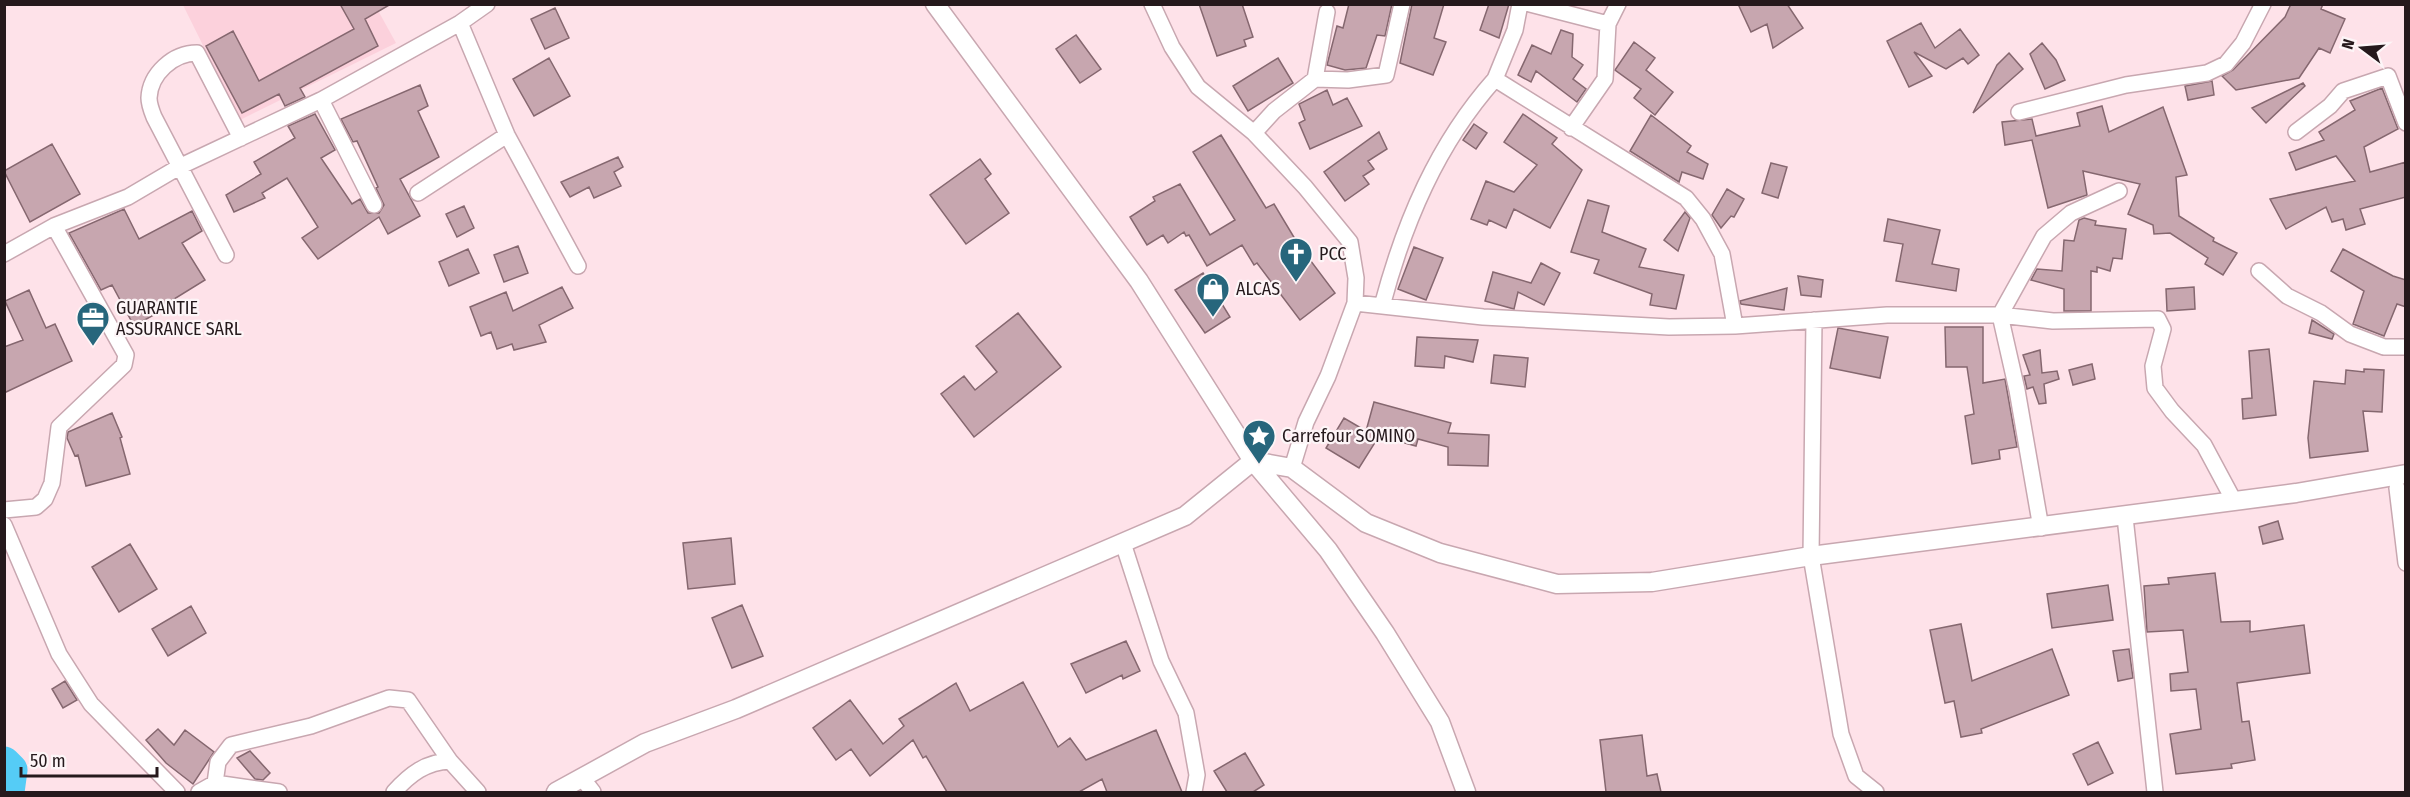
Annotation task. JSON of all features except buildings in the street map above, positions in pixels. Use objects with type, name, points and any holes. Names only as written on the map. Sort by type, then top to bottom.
[{"type":"street","points":[[4,254],[54,226],[128,197],[179,167],[321,100],[459,23],[487,4]]},
{"type":"street","points":[[1152,4],[1172,47],[1198,87],[1254,133],[1305,187],[1350,242],[1356,279],[1355,303],[1328,376],[1306,422],[1292,468]]},
{"type":"street","points":[[1254,133],[1274,111],[1316,79],[1348,80],[1386,75],[1402,4]]},
{"type":"street","points":[[1382,306],[1393,264],[1416,201],[1452,135],[1495,79],[1515,30],[1520,4]]},
{"type":"street","points":[[1530,4],[1608,24]]},
{"type":"street","points":[[1571,128],[1605,79],[1608,24],[1618,4]]},
{"type":"street","points":[[2019,112],[2126,85],[2207,73],[2226,64],[2243,43],[2263,4]]},
{"type":"street","points":[[939,6],[1139,281],[1253,461],[1328,550],[1385,633],[1440,722],[1466,792]]},
{"type":"street","points":[[1316,79],[1327,12]]},
{"type":"street","points":[[459,23],[507,135],[578,266]]},
{"type":"street","points":[[226,255],[154,117],[149,98],[160,69],[186,53],[197,53],[241,138]]},
{"type":"street","points":[[2296,132],[2330,106],[2343,91],[2388,75],[2406,123]]},
{"type":"street","points":[[1495,79],[1686,198],[1703,219],[1722,254],[1735,326]]},
{"type":"street","points":[[321,100],[374,205]]},
{"type":"street","points":[[418,193],[507,135]]},
{"type":"street","points":[[2041,528],[2017,390],[2000,315],[2044,236],[2071,213],[2119,191]]},
{"type":"street","points":[[4,510],[36,507],[45,499],[52,483],[59,427],[123,365],[126,355],[54,226]]},
{"type":"street","points":[[2259,271],[2288,296],[2321,313],[2350,334],[2384,347],[2406,347]]},
{"type":"street","points":[[1355,303],[1483,317],[1657,327],[1735,326],[1887,315],[2000,315],[2053,321],[2158,319],[2163,329],[2152,366],[2155,388],[2172,411],[2204,445],[2234,501]]},
{"type":"street","points":[[1814,320],[1811,556],[1841,734],[1856,776],[1876,792]]},
{"type":"street","points":[[556,792],[588,785],[645,743],[736,709],[1185,516],[1253,461],[1292,468],[1366,523],[1440,553],[1557,584],[1652,582],[1811,556],[2041,528],[2234,501],[2400,482],[2406,563]]},
{"type":"street","points":[[2125,517],[2155,792]]},
{"type":"street","points":[[4,525],[59,654],[85,694],[177,792]]},
{"type":"street","points":[[1123,543],[1161,661],[1186,713],[1197,775],[1194,792]]},
{"type":"street","points":[[215,783],[218,762],[231,745],[311,726],[389,698],[408,700],[450,761],[478,792]]},
{"type":"street","points":[[394,792],[420,769],[434,762],[450,761]]},
{"type":"street","points":[[199,792],[215,783],[279,792]]},
{"type":"shaded area","points":[[183,5],[375,5],[396,43],[240,120]]},
{"type":"waterway","points":[[4,763],[11,770],[8,792]]},
{"type":"place","name":"PCC","points":[[1296,283]]},
{"type":"place","name":"ALCAS","points":[[1213,318]]},
{"type":"place","name":"GUARANTIE ASSURANCE SARL","points":[[93,347]]},
{"type":"place","name":"Carrefour SOMINO","points":[[1259,465]]}]
